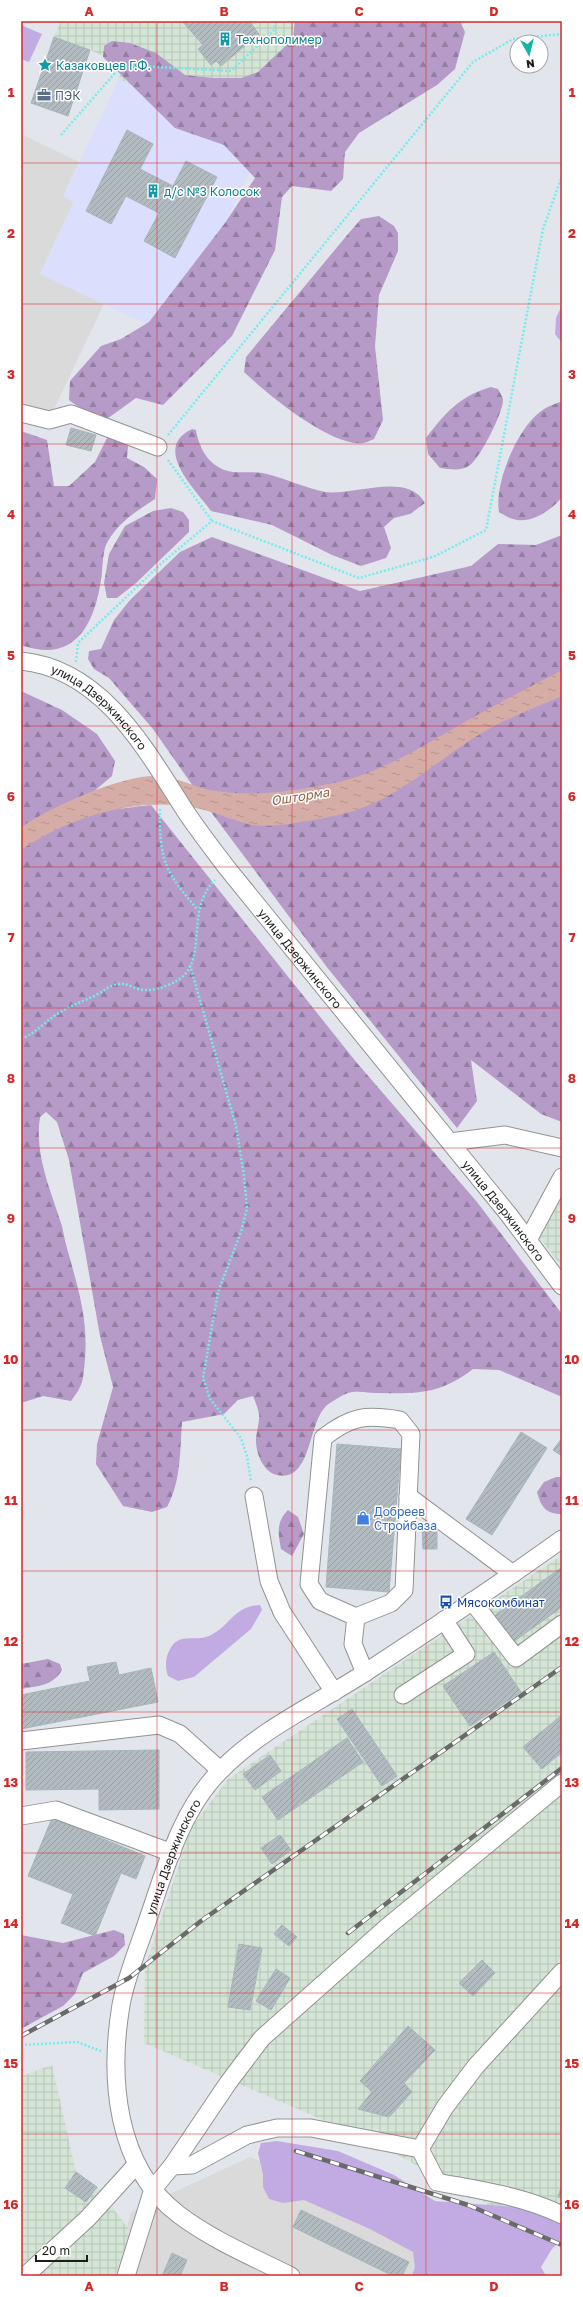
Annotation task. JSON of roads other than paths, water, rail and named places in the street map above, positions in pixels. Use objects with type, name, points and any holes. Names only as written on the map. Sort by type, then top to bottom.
[{"type":"street","points":[[21,413],[49,420],[70,414],[158,447]]},
{"type":"street","name":"улица Дзержинского","points":[[21,661],[31,662],[75,677],[103,700],[138,738],[195,825],[232,874],[450,1142],[528,1240],[562,1286]]},
{"type":"street","points":[[450,1142],[505,1135],[562,1148]]},
{"type":"street","points":[[528,1240],[562,1177]]},
{"type":"street","points":[[545,1209],[562,1205]]},
{"type":"street","points":[[375,1416],[400,1420],[411,1434],[404,1590],[391,1603],[356,1617],[320,1602],[309,1584],[324,1438],[342,1423],[375,1416]]},
{"type":"street","points":[[254,1496],[269,1581],[282,1612],[334,1692]]},
{"type":"street","points":[[408,1496],[513,1574]]},
{"type":"street","name":"улица Дзержинского","points":[[291,2276],[208,2234],[176,2212],[153,2189],[137,2164],[128,2145],[121,2118],[116,2056],[122,2005],[128,1978],[172,1853],[194,1805],[220,1770],[253,1742],[365,1673],[513,1574],[562,1539]]},
{"type":"street","points":[[472,1601],[516,1658],[562,1624]]},
{"type":"street","points":[[356,1617],[353,1644],[365,1673]]},
{"type":"street","points":[[403,1695],[466,1654],[444,1620]]},
{"type":"street","points":[[21,1741],[160,1725],[180,1734],[220,1770]]},
{"type":"street","points":[[126,2276],[153,2189],[172,2166],[228,2083],[262,2038],[387,1927],[562,1783]]},
{"type":"street","points":[[21,1816],[56,1810],[172,1853]]},
{"type":"street","points":[[420,2149],[445,2107],[476,2066],[562,1972]]},
{"type":"street","points":[[172,2166],[192,2165],[246,2135],[277,2128],[311,2128],[420,2149]]},
{"type":"street","points":[[420,2149],[437,2182],[491,2193],[550,2209],[562,2215]]},
{"type":"street","points":[[25,2276],[88,2218],[137,2164]]},
{"type":"water","name":"Ошторма","points":[[562,670],[562,696],[496,725],[470,740],[387,797],[350,812],[301,822],[261,826],[244,823],[206,810],[191,807],[147,805],[124,808],[80,820],[59,828],[21,850],[21,827],[34,819],[86,794],[123,781],[140,777],[162,776],[210,790],[224,792],[267,793],[310,788],[359,776],[409,754],[482,712]]},
{"type":"railway","points":[[21,2036],[129,1978],[201,1921],[562,1667]]},
{"type":"railway","points":[[348,1933],[562,1768]]},
{"type":"railway","points":[[296,2151],[468,2205],[562,2245]]},
{"type":"place","name":"Технополимер","points":[[225,39]]},
{"type":"place","name":"Казаковцев Г.Ф.","points":[[45,65]]},
{"type":"place","name":"ПЭК","points":[[44,95]]},
{"type":"place","name":"д/с №3 Колосок","points":[[153,191]]},
{"type":"place","name":"Добреев Стройбаза","points":[[363,1518]]},
{"type":"place","name":"Мясокомбинат","points":[[446,1602]]}]
